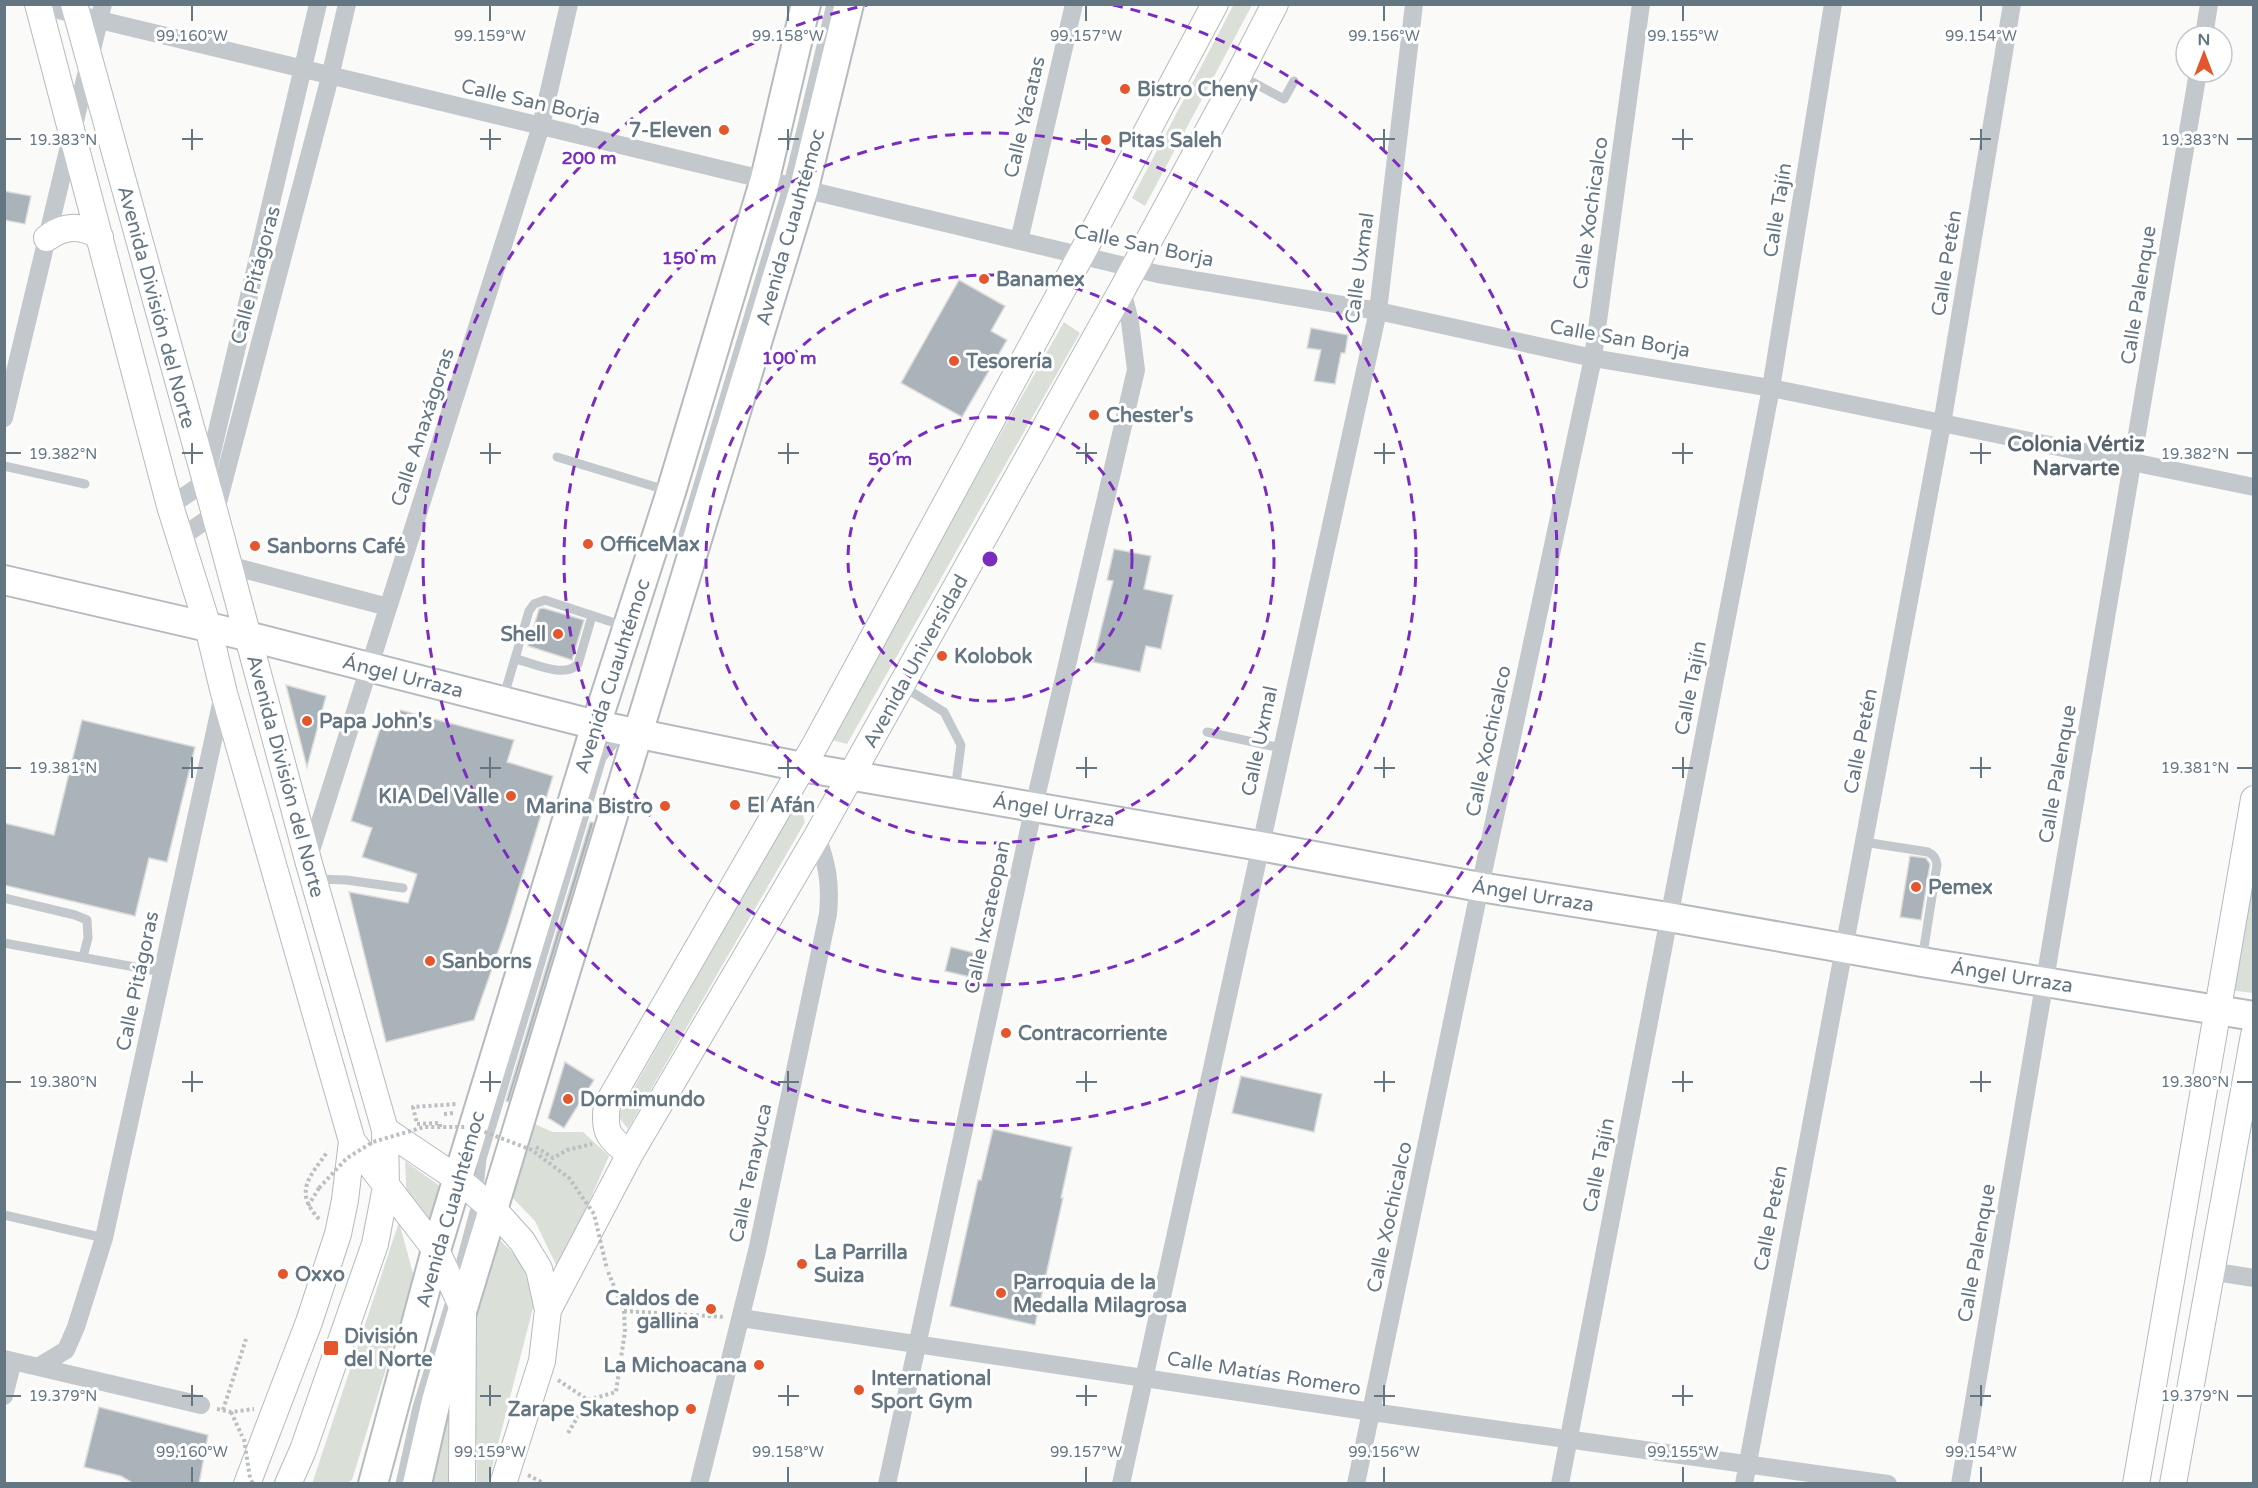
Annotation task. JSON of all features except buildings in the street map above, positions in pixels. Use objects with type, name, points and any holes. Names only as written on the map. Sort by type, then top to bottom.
[{"type":"main road","name":"Avenida Cuauhtémoc","points":[[372,1478],[436,1250],[476,1196],[630,728],[786,184],[806,4]]},
{"type":"main road","name":"Avenida Cuauhtémoc","points":[[417,1484],[459,1298],[476,1196],[596,725],[671,492],[786,184],[849,4]]},
{"type":"main road","points":[[630,1154],[609,1138],[604,1121],[607,1106],[802,767],[1215,4]]},
{"type":"main road","name":"Avenida Universidad","points":[[548,1310],[630,1154],[817,836],[1122,290],[1275,4]]},
{"type":"main road","name":"Avenida División del Norte","points":[[37,5],[170,506],[208,627],[341,1144],[386,1187],[436,1250],[459,1298],[462,1484]]},
{"type":"main road","name":"Avenida División del Norte","points":[[88,11],[89,61],[311,870],[385,1130]]},
{"type":"main road","points":[[46,238],[54,232],[73,227],[92,231],[100,237]]},
{"type":"main road","name":"Ángel Urraza","points":[[4,580],[247,636],[596,725],[630,728],[802,767],[1260,846],[1480,887],[2253,1016]]},
{"type":"main road","points":[[2136,1484],[2253,799]]},
{"type":"main road","points":[[2173,1484],[2253,1035]]},
{"type":"main road","points":[[385,1130],[476,1196],[522,1241],[539,1269],[548,1310],[540,1368],[503,1484]]},
{"type":"main road","points":[[288,1484],[303,1450],[375,1244],[386,1187],[385,1130]]},
{"type":"main road","points":[[247,1484],[309,1322],[338,1234],[345,1200],[341,1144]]},
{"type":"street","name":"Calle Pitágoras","points":[[205,482],[318,4]]},
{"type":"street","name":"Calle Pitágoras","points":[[215,514],[330,77],[347,4]]},
{"type":"street","name":"Calle Anaxágoras","points":[[311,870],[368,668],[541,126],[569,4]]},
{"type":"street","name":"Calle Yácatas","points":[[1019,240],[1074,4]]},
{"type":"street","name":"Calle Uxmal","points":[[1121,1484],[1378,311],[1414,4]]},
{"type":"street","name":"Calle Xochicalco","points":[[1356,1484],[1593,358],[1641,4]]},
{"type":"street","name":"Calle Tajín","points":[[1560,1484],[1771,387],[1833,4]]},
{"type":"street","name":"Calle Petén","points":[[1744,1484],[1942,424],[2012,4]]},
{"type":"street","points":[[2206,24],[2209,4]]},
{"type":"street","name":"Calle San Borja","points":[[37,5],[88,11],[330,77],[1132,268],[1378,311],[1593,358],[1771,387],[2253,487]]},
{"type":"street","points":[[4,418],[89,61]]},
{"type":"street","name":"Calle Palenque","points":[[1960,1484],[2196,84]]},
{"type":"street","name":"Calle Ixcateopan","points":[[887,1484],[1034,807],[1136,370],[1130,322],[1122,290]]},
{"type":"street","points":[[170,506],[205,482]]},
{"type":"street","points":[[180,538],[215,514]]},
{"type":"street","points":[[228,565],[388,607]]},
{"type":"street","name":"Calle Pitágoras","points":[[39,1367],[66,1350],[76,1327],[104,1238],[224,693]]},
{"type":"street","name":"Calle Tenayuca","points":[[699,1484],[741,1318],[828,914],[830,891],[827,863],[817,836]]},
{"type":"street","points":[[2210,1271],[2253,1278]]},
{"type":"street","name":"Calle Matías Romero","points":[[741,1318],[1372,1412],[1888,1484]]},
{"type":"street","points":[[4,1396],[9,1360],[201,1405]]},
{"type":"lane","points":[[676,560],[786,184],[831,4]]},
{"type":"lane","points":[[1239,74],[1284,99],[1294,81]]},
{"type":"lane","points":[[557,457],[671,492]]},
{"type":"lane","points":[[4,466],[85,484]]},
{"type":"lane","points":[[502,702],[529,611],[534,604],[545,600],[627,627]]},
{"type":"lane","points":[[516,659],[562,671],[574,668],[578,664],[592,615]]},
{"type":"lane","points":[[902,685],[944,712],[961,745],[955,794]]},
{"type":"lane","points":[[1207,732],[1281,748]]},
{"type":"lane","points":[[1864,842],[1928,852],[1936,859],[1922,962]]},
{"type":"lane","points":[[311,870],[346,880],[403,888]]},
{"type":"lane","points":[[4,898],[75,915],[87,921],[88,938],[83,957]]},
{"type":"lane","points":[[4,943],[162,972]]},
{"type":"lane","points":[[4,1215],[104,1238]]},
{"type":"lane","points":[[400,1484],[417,1407],[459,1298]]},
{"type":"path","points":[[440,1126],[440,1123],[417,1124],[412,1107],[457,1103],[458,1112],[444,1114]]},
{"type":"path","points":[[307,1206],[319,1188],[347,1158],[373,1142],[424,1126],[472,1127],[532,1150],[569,1178],[594,1214],[607,1269],[624,1311],[625,1331],[616,1392],[588,1400],[568,1433]]},
{"type":"path","points":[[532,1150],[534,1146],[553,1158],[567,1150],[593,1143]]},
{"type":"path","points":[[338,1234],[307,1206],[306,1185],[341,1144]]},
{"type":"path","points":[[624,1311],[741,1318]]},
{"type":"path","points":[[223,1410],[246,1340]]},
{"type":"path","points":[[540,1368],[588,1400]]},
{"type":"path","points":[[201,1405],[231,1412],[253,1409],[275,1415]]},
{"type":"path","points":[[231,1412],[244,1439],[253,1484]]},
{"type":"shaded area","points":[[1234,4],[1252,5],[1145,206],[1132,198]]},
{"type":"shaded area","points":[[1064,322],[1080,333],[847,744],[828,739]]},
{"type":"shaded area","points":[[798,799],[805,822],[628,1129],[618,1116]]},
{"type":"shaded area","points":[[2253,852],[2253,993],[2229,990]]},
{"type":"shaded area","points":[[532,1123],[553,1132],[583,1132],[609,1156],[559,1271],[535,1221],[509,1194]]},
{"type":"shaded area","points":[[405,1161],[444,1189],[431,1223],[407,1206]]},
{"type":"shaded area","points":[[399,1222],[414,1277],[352,1480],[347,1483],[312,1484]]},
{"type":"shaded area","points":[[495,1235],[522,1262],[534,1304],[488,1483],[477,1483],[473,1298]]},
{"type":"shaded area","points":[[449,1386],[448,1483],[429,1483]]},
{"type":"place","name":"Bistro Cheny","points":[[1125,89]]},
{"type":"place","name":"7-Eleven","points":[[724,130]]},
{"type":"place","name":"Pitas Saleh","points":[[1106,140]]},
{"type":"place","name":"Banamex","points":[[984,279]]},
{"type":"place","name":"Tesorería","points":[[954,361]]},
{"type":"place","name":"Chester's","points":[[1094,415]]},
{"type":"place","name":"OfficeMax","points":[[588,544]]},
{"type":"place","name":"Sanborns Café","points":[[255,546]]},
{"type":"place","name":"Shell","points":[[558,634]]},
{"type":"place","name":"Kolobok","points":[[942,656]]},
{"type":"place","name":"Papa John's","points":[[307,721]]},
{"type":"place","name":"KIA Del Valle","points":[[511,796]]},
{"type":"place","name":"El Afán","points":[[735,805]]},
{"type":"place","name":"Marina Bistro","points":[[665,806]]},
{"type":"place","name":"Pemex","points":[[1916,887]]},
{"type":"place","name":"Sanborns","points":[[430,961]]},
{"type":"place","name":"Contracorriente","points":[[1006,1033]]},
{"type":"place","name":"Dormimundo","points":[[568,1099]]},
{"type":"place","name":"La Parrilla Suiza","points":[[802,1264]]},
{"type":"place","name":"Oxxo","points":[[283,1274]]},
{"type":"place","name":"Parroquia de la Medalla Milagrosa","points":[[1001,1293]]},
{"type":"place","name":"Caldos de gallina","points":[[711,1309]]},
{"type":"place","name":"División del Norte","points":[[331,1348]]},
{"type":"place","name":"La Michoacana","points":[[759,1365]]},
{"type":"place","name":"International Sport Gym","points":[[859,1390]]},
{"type":"place","name":"Zarape Skateshop","points":[[691,1409]]},
{"type":"district","name":"Colonia Vértiz Narvarte","points":[[2076,456]]}]
